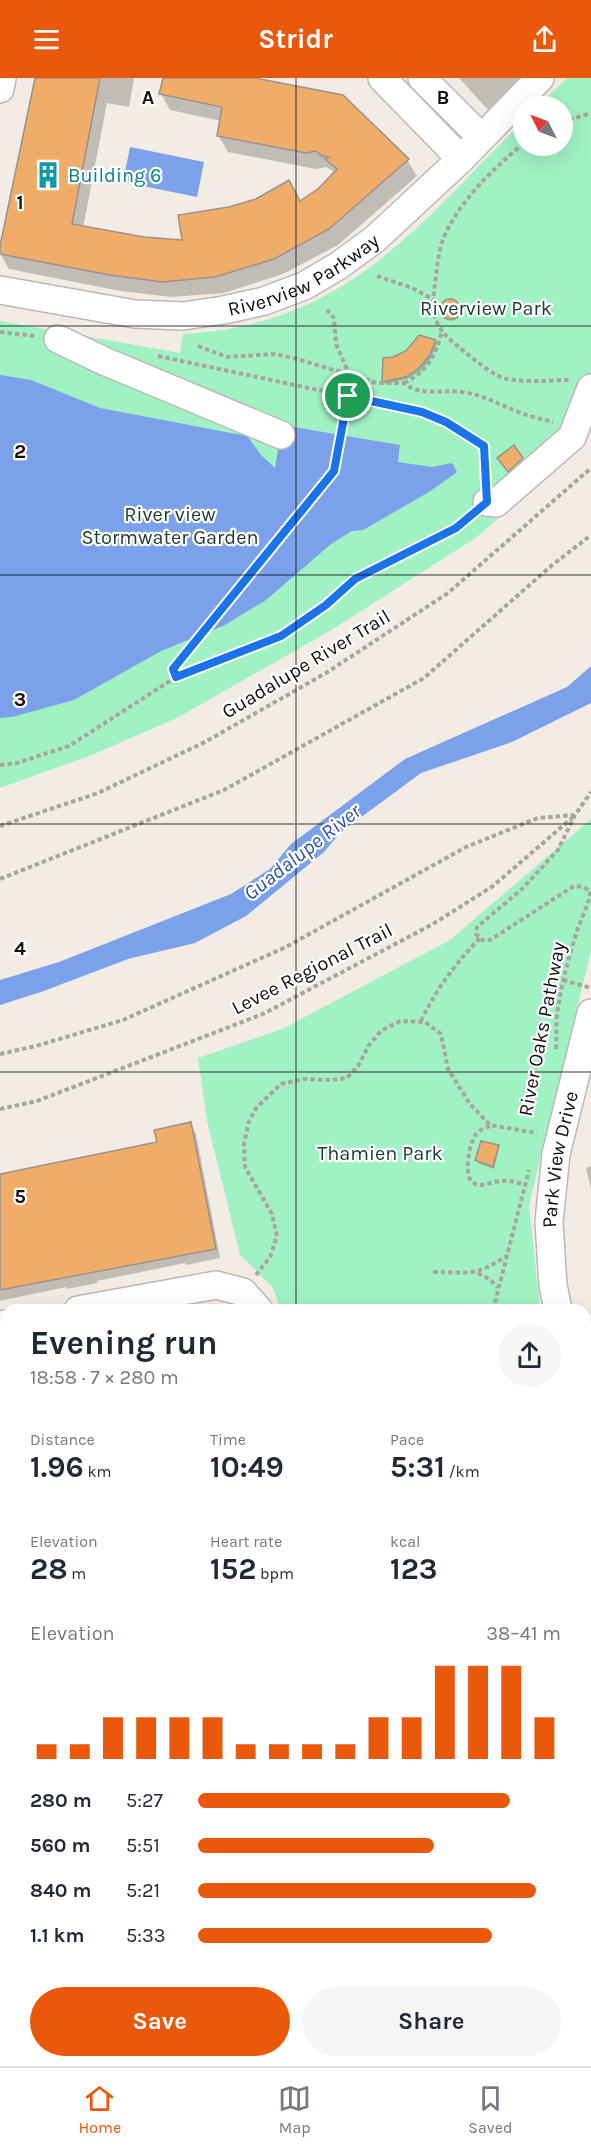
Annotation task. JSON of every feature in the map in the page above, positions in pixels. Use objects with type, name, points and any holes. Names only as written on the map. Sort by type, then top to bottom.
[{"type":"street","points":[[0,89],[2,78]]},
{"type":"street","points":[[382,78],[461,159]]},
{"type":"street","points":[[422,78],[481,137]]},
{"type":"street","name":"Riverview Parkway","points":[[0,290],[135,314],[183,316],[264,301],[304,286],[338,266],[375,239],[461,159],[540,78]]},
{"type":"street","points":[[58,339],[104,361],[281,435]]},
{"type":"street","points":[[487,502],[496,503],[572,437],[590,389]]},
{"type":"street","name":"Park View Drive","points":[[557,1304],[553,1285],[549,1221],[556,1154],[591,1012]]},
{"type":"street","points":[[111,1304],[216,1285],[251,1301]]},
{"type":"path","points":[[573,119],[591,113]]},
{"type":"path","points":[[513,152],[489,172],[458,212],[443,239],[432,299],[434,318],[453,343],[475,361],[504,379],[532,382],[575,380],[590,389]]},
{"type":"path","points":[[377,276],[412,288],[432,299]]},
{"type":"path","points":[[176,677],[173,669],[334,471],[348,396],[349,374],[336,344],[334,318],[327,310]]},
{"type":"path","points":[[198,346],[228,357],[275,354],[297,358],[377,383],[404,383],[416,377],[428,366],[437,349],[442,330]]},
{"type":"path","points":[[0,332],[58,339]]},
{"type":"path","points":[[0,765],[17,763],[69,746],[176,677],[281,636],[326,605],[355,579],[456,528],[487,502],[484,446],[446,422],[422,412],[152,355]]},
{"type":"path","points":[[404,383],[410,389],[434,393],[462,392],[492,399],[521,413],[559,424],[578,425]]},
{"type":"path","name":"Guadalupe River Trail","points":[[0,826],[98,793],[206,742],[326,673],[448,593],[591,468]]},
{"type":"path","points":[[0,879],[224,790],[424,678],[551,566],[591,535]]},
{"type":"path","points":[[421,1021],[442,983],[457,962],[480,938],[477,934],[477,927],[522,890],[558,850],[575,815],[591,792]]},
{"type":"path","points":[[0,1054],[36,1047],[123,1020],[286,947],[466,847],[538,818],[575,815]]},
{"type":"path","name":"Levee Regional Trail","points":[[0,1109],[37,1101],[263,1014],[433,924],[493,886],[575,815]]},
{"type":"path","name":"River Oaks Pathway","points":[[480,938],[490,940],[574,886],[590,891],[591,897],[581,917],[564,980],[557,1018],[558,1035],[555,1054]]},
{"type":"path","points":[[564,980],[591,988]]},
{"type":"path","points":[[251,1301],[277,1236],[272,1214],[245,1167],[244,1144],[249,1121],[257,1107],[281,1084],[304,1079],[347,1078],[358,1066],[369,1045],[381,1030],[400,1021],[421,1021],[441,1034],[448,1069],[470,1104],[490,1125]]},
{"type":"path","name":"River Oaks Pathway","points":[[534,1144],[539,1122]]},
{"type":"path","points":[[525,1185],[506,1180],[481,1185],[470,1179],[467,1167],[473,1138],[479,1129],[490,1125],[537,1133]]},
{"type":"path","points":[[494,1304],[530,1164]]},
{"type":"path","points":[[433,1272],[477,1272],[490,1267],[506,1256]]},
{"type":"path","points":[[477,1272],[498,1287]]},
{"type":"green space","name":"River view Stormwater Garden","points":[[567,78],[591,78],[591,404],[513,505],[477,537],[333,629],[179,717],[92,755],[0,788],[0,321],[180,353],[183,334],[240,327],[290,312],[334,291],[374,264],[412,233],[513,131],[513,156],[573,156],[573,96],[548,96]]},
{"type":"green space","name":"Thamien Park","points":[[591,819],[591,951],[529,1205],[539,1304],[278,1304],[273,1288],[240,1255],[207,1121],[198,1058],[282,1029],[450,940]]},
{"type":"water","points":[[130,147],[204,162],[197,197],[123,182]]},
{"type":"water","points":[[0,375],[31,380],[100,408],[247,436],[262,456],[275,468],[282,425],[400,445],[398,462],[432,467],[452,463],[457,472],[429,492],[363,530],[352,531],[331,544],[266,600],[225,625],[161,651],[74,700],[12,717],[0,718]]},
{"type":"water","name":"Guadalupe River","points":[[591,666],[591,703],[512,742],[421,773],[341,832],[324,852],[246,916],[195,943],[128,959],[0,1005],[0,980],[59,962],[231,894],[270,869],[291,844],[405,759],[567,687]]},
{"type":"building","name":"Building 6","points":[[35,78],[100,78],[72,224],[144,237],[182,240],[178,215],[229,207],[256,199],[289,180],[300,201],[319,188],[337,169],[325,159],[329,157],[322,156],[316,151],[306,153],[217,136],[222,107],[159,94],[163,78],[255,78],[343,95],[409,159],[329,229],[274,259],[215,277],[162,282],[110,275],[0,254]]},
{"type":"building","points":[[446,299],[454,299],[460,305],[460,313],[454,319],[446,319],[440,313],[440,305]]},
{"type":"building","points":[[419,335],[436,340],[430,355],[419,368],[406,377],[382,382],[383,358],[393,357],[406,351]]},
{"type":"building","points":[[514,445],[523,458],[508,472],[497,458]]},
{"type":"building","points":[[191,1122],[216,1249],[0,1290],[0,1174],[157,1142],[154,1130]]},
{"type":"building","points":[[481,1141],[499,1145],[493,1167],[475,1160]]},
{"type":"place","name":"Building 6","points":[[48,175]]},
{"type":"route","points":[[348,396],[422,412],[446,422],[484,446],[487,502],[456,528],[355,579],[326,605],[281,636],[176,677],[173,669],[334,471],[348,396]]},
{"type":"park label","name":"Riverview Park","points":[[486,308]]}]
